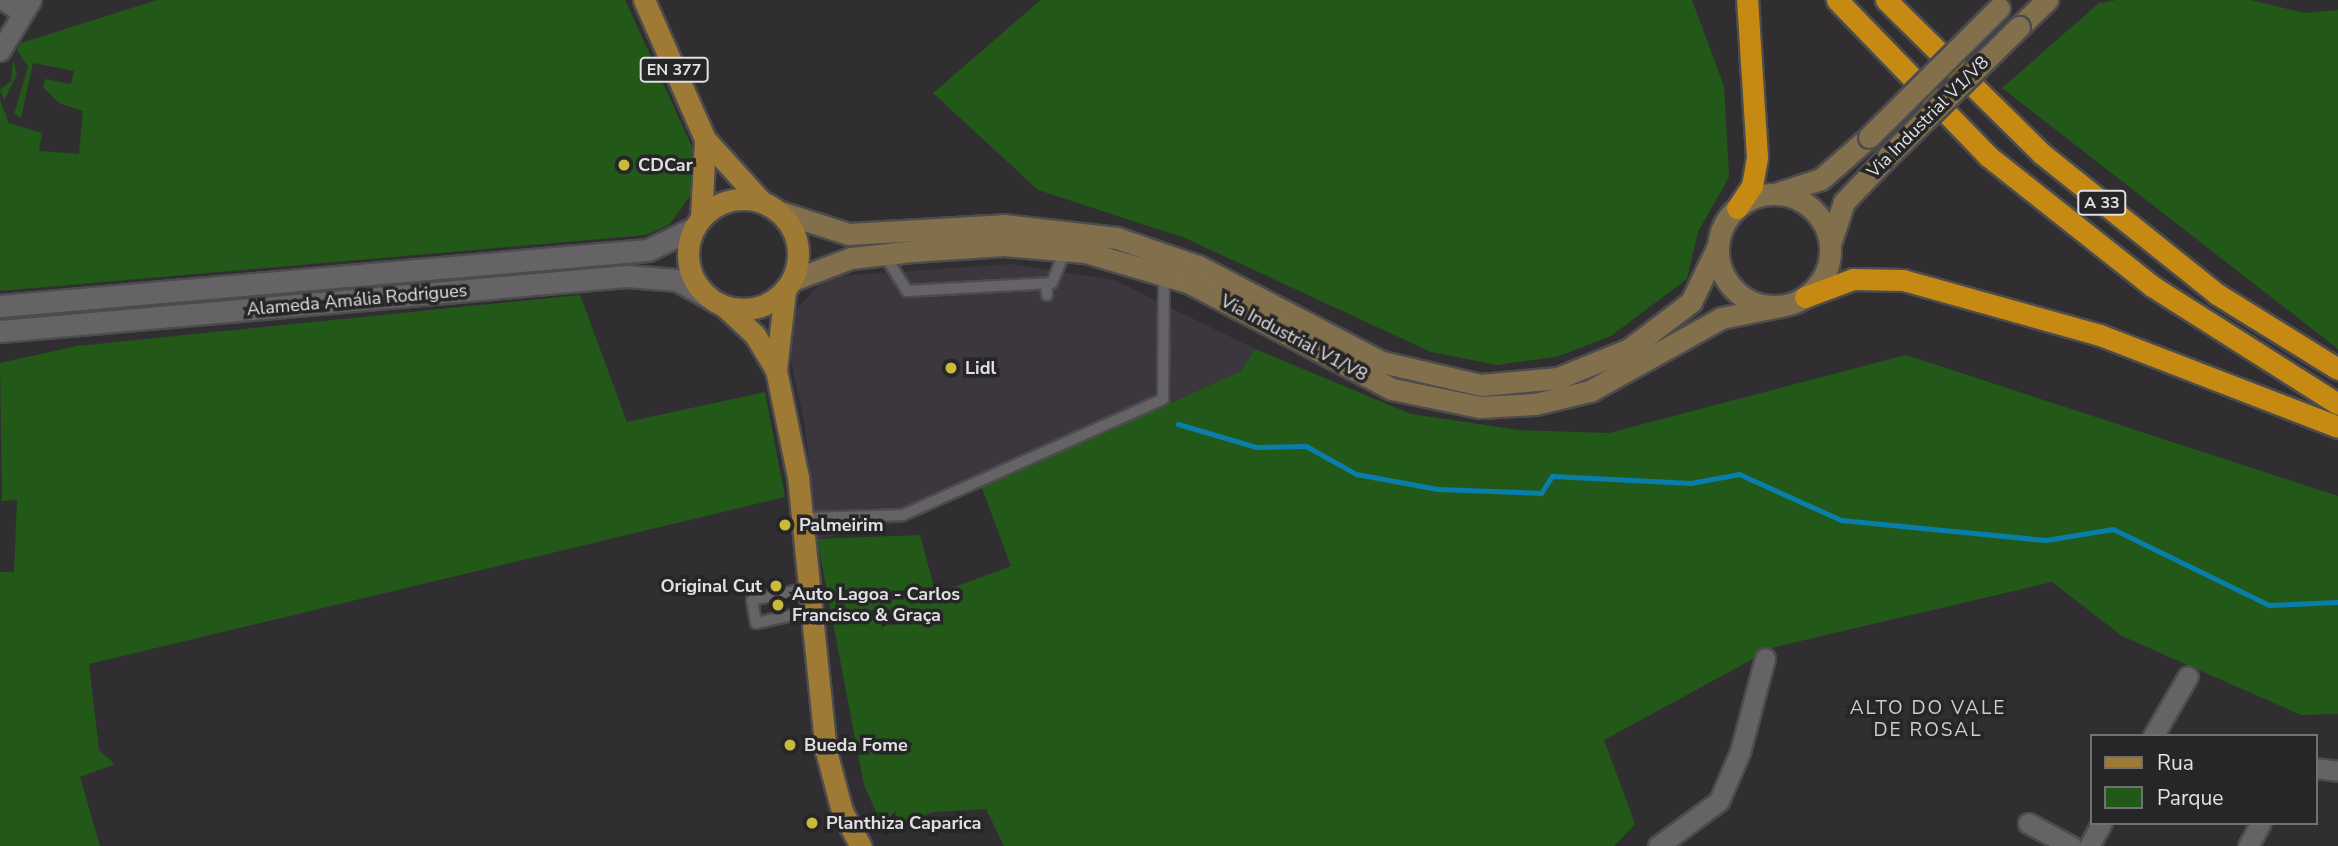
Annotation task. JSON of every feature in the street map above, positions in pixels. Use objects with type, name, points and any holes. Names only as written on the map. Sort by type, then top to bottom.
[{"type":"highway","points":[[1737,208],[1752,186],[1757,158],[1747,0]]},
{"type":"highway","name":"A 33","points":[[1837,0],[1987,156],[2152,286],[2338,404]]},
{"type":"highway","name":"A 33","points":[[1888,2],[2041,153],[2217,295],[2338,369]]},
{"type":"highway","points":[[1805,297],[1853,279],[1903,279],[2100,335],[2338,427]]},
{"type":"main road","name":"EN 377","points":[[644,0],[705,139],[761,201],[780,212],[794,232],[799,256],[789,285],[776,370],[802,518],[832,781],[860,846]]},
{"type":"main road","name":"Via Industrial V1/V8","points":[[1830,246],[1844,202],[2047,0]]},
{"type":"main road","name":"Via Industrial V1/V8","points":[[1774,194],[1821,179],[1869,137],[2003,4]]},
{"type":"main road","name":"EN 377","points":[[705,139],[708,184],[689,265],[717,302],[755,335],[776,370]]},
{"type":"main road","points":[[1774,194],[1807,205],[1830,246],[1821,280],[1805,297],[1781,306],[1754,303],[1731,287],[1717,248],[1737,208],[1774,194]]},
{"type":"main road","points":[[698,223],[729,200],[761,201]]},
{"type":"main road","name":"Via Industrial V1/V8","points":[[780,212],[849,234],[1003,225],[1117,238],[1198,265],[1382,362],[1481,385],[1558,378],[1629,349],[1692,302],[1717,248]]},
{"type":"main road","name":"Via Industrial V1/V8","points":[[789,285],[851,258],[1004,245],[1066,249],[1165,273],[1392,388],[1480,407],[1535,404],[1590,391],[1721,318],[1781,306]]},
{"type":"main road","points":[[717,302],[746,310],[789,285]]},
{"type":"street","points":[[0,51],[27,7],[3,0]]},
{"type":"street","name":"Alameda Amália Rodrigues","points":[[0,306],[648,250],[698,223]]},
{"type":"street","name":"Alameda Amália Rodrigues","points":[[0,331],[627,276],[677,281],[717,302]]},
{"type":"street","points":[[1658,846],[1719,801],[1740,752],[1765,659]]},
{"type":"street","points":[[2154,734],[2188,676]]},
{"type":"street","points":[[2317,768],[2338,771]]},
{"type":"street","points":[[2028,823],[2071,846]]},
{"type":"street","points":[[2089,846],[2101,825]]},
{"type":"street","points":[[2248,846],[2260,825]]},
{"type":"lane","points":[[883,254],[907,291],[1046,289],[1052,283],[1066,249]]},
{"type":"lane","points":[[802,518],[903,515],[1163,399],[1165,273]]},
{"type":"lane","points":[[809,588],[752,600],[756,623],[811,611]]},
{"type":"shaded area","points":[[1011,264],[1114,280],[1255,349],[1241,371],[904,522],[817,539],[805,425],[788,347],[796,310],[826,277]]},
{"type":"green space","points":[[157,0],[625,0],[693,149],[695,189],[669,225],[646,235],[0,291],[0,100],[9,123],[42,133],[39,151],[79,154],[83,111],[59,103],[43,87],[45,79],[71,84],[74,71],[33,63],[21,118],[14,114],[28,67],[17,50],[21,43]]},
{"type":"green space","points":[[1041,0],[1692,0],[1724,86],[1729,177],[1698,232],[1687,279],[1611,336],[1556,357],[1497,365],[1431,352],[1185,238],[1038,190],[933,93]]},
{"type":"green space","points":[[2117,0],[2250,0],[2305,13],[2338,10],[2338,349],[2002,88],[2099,3]]},
{"type":"green space","points":[[13,59],[17,75],[4,100],[0,90],[11,81]]},
{"type":"green space","points":[[580,295],[627,422],[765,392],[785,497],[89,664],[99,750],[115,764],[80,777],[100,846],[0,846],[0,572],[14,572],[17,500],[2,501],[0,363],[77,346]]},
{"type":"green space","points":[[1255,349],[1411,414],[1519,430],[1609,433],[1906,355],[2338,496],[2338,714],[2301,715],[2122,636],[2052,582],[1775,647],[1604,740],[1635,824],[1614,846],[1004,846],[986,809],[933,812],[885,832],[864,785],[817,539],[920,535],[936,594],[1011,566],[982,488],[1241,371]]},
{"type":"waterway","points":[[1178,424],[1256,447],[1306,446],[1356,474],[1438,489],[1541,493],[1552,476],[1691,483],[1739,474],[1841,520],[2046,540],[2113,529],[2269,605],[2338,602]]},
{"type":"place","name":"CDCar","points":[[624,165]]},
{"type":"place","name":"Lidl","points":[[951,368]]},
{"type":"place","name":"Palmeirim","points":[[785,525]]},
{"type":"place","name":"Original Cut","points":[[776,586]]},
{"type":"place","name":"Auto Lagoa - Carlos Francisco & Graça","points":[[778,605]]},
{"type":"place","name":"Bueda Fome","points":[[790,745]]},
{"type":"place","name":"Planthiza Caparica","points":[[812,823]]},
{"type":"district","name":"ALTO DO VALE DE ROSAL","points":[[1928,720]]}]
